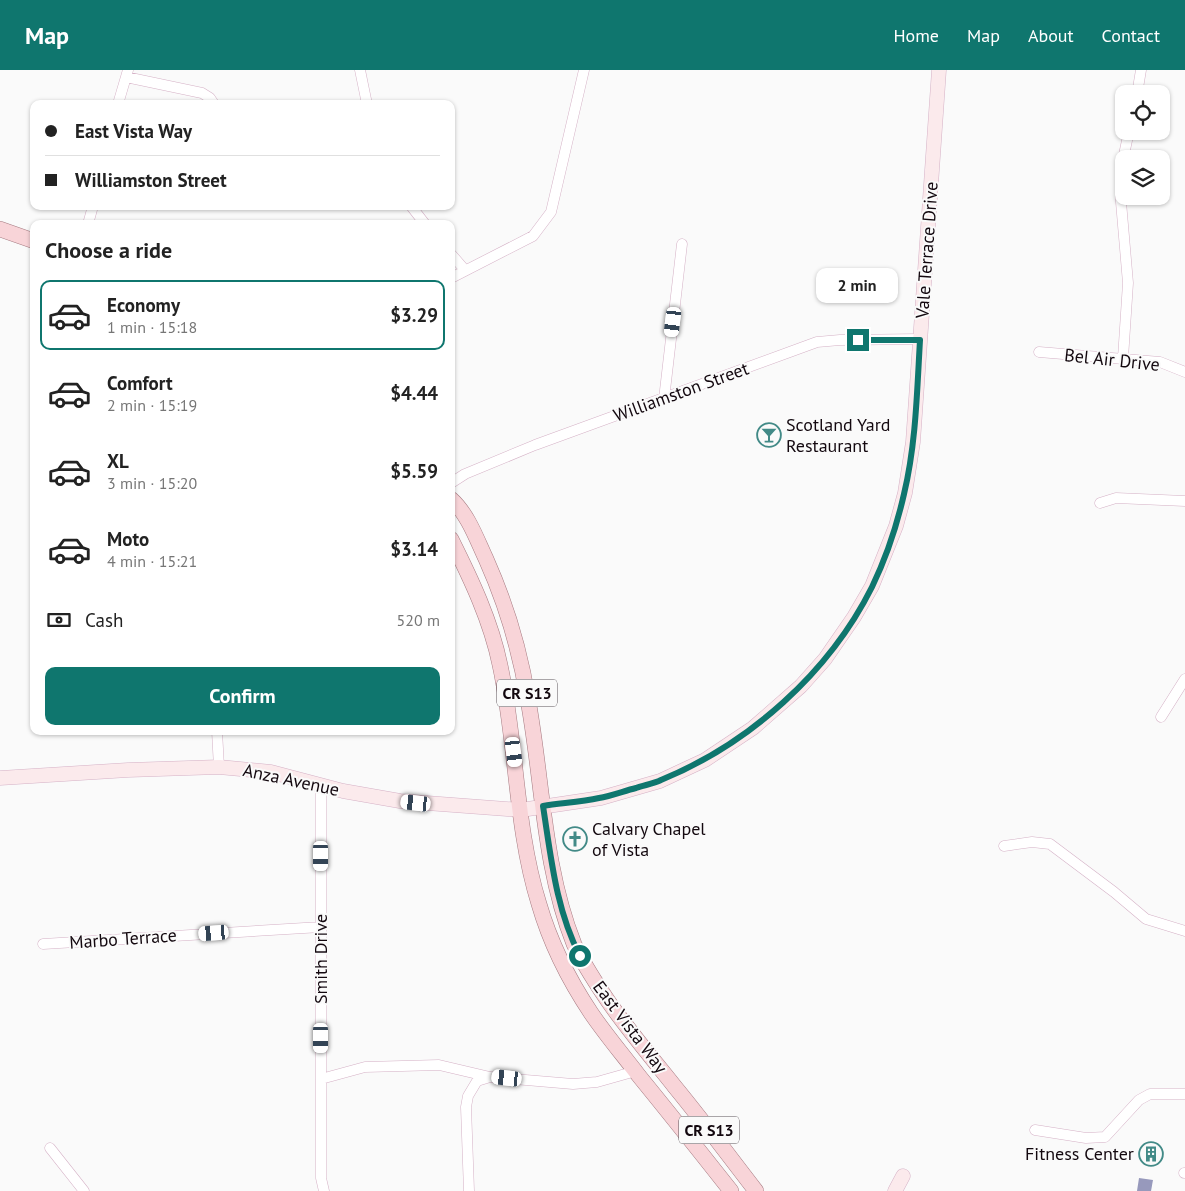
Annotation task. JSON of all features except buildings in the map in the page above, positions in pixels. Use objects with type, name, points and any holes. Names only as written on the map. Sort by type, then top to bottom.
[{"type":"main road","name":"Vale Terrace Drive","points":[[521,810],[601,798],[660,781],[705,760],[753,728],[801,686],[824,660],[854,617],[872,586],[896,526],[905,493],[913,442],[939,70]]},
{"type":"main road","points":[[0,229],[30,240]]},
{"type":"main road","name":"East Vista Way","points":[[455,503],[459,506],[497,583],[516,637],[529,701],[555,884],[563,914],[575,946],[597,986],[626,1027],[756,1191]]},
{"type":"main road","name":"CR S13","points":[[455,547],[474,584],[492,634],[500,664],[512,734],[521,810]]},
{"type":"main road","name":"Anza Avenue","points":[[0,778],[128,770],[219,767],[271,772],[321,786],[400,801],[521,810]]},
{"type":"main road","name":"East Vista Way","points":[[521,810],[534,884],[542,913],[565,967],[583,1000],[603,1030],[731,1191]]},
{"type":"main road","points":[[603,1030],[627,1046],[668,1096],[675,1097],[680,1093]]},
{"type":"main road","points":[[895,1191],[903,1176]]},
{"type":"street","points":[[360,70],[366,100]]},
{"type":"street","points":[[455,276],[533,236],[551,212],[584,70]]},
{"type":"street","points":[[1139,85],[1142,70]]},
{"type":"street","points":[[119,100],[127,74],[202,93],[211,100]]},
{"type":"street","points":[[1123,358],[1128,283],[1121,202],[1121,169],[1127,140]]},
{"type":"street","points":[[414,210],[422,220]]},
{"type":"street","points":[[664,399],[682,244]]},
{"type":"street","points":[[455,259],[465,270]]},
{"type":"street","name":"Williamston Street","points":[[455,480],[464,474],[535,445],[817,342],[840,340],[920,340]]},
{"type":"street","name":"Bel Air Drive","points":[[1039,352],[1160,362],[1185,372]]},
{"type":"street","points":[[1100,503],[1116,498],[1185,501]]},
{"type":"street","points":[[1161,717],[1185,679]]},
{"type":"street","points":[[217,735],[219,767]]},
{"type":"street","name":"Smith Drive","points":[[321,786],[321,1178],[324,1191]]},
{"type":"street","points":[[1004,846],[1032,842],[1050,844],[1114,892],[1146,919],[1185,931]]},
{"type":"street","name":"Marbo Terrace","points":[[43,944],[321,927]]},
{"type":"street","points":[[321,1079],[365,1067],[439,1065],[490,1077],[573,1084],[597,1082],[636,1071]]},
{"type":"street","points":[[469,1191],[467,1101],[477,1081],[490,1077]]},
{"type":"street","points":[[1035,1130],[1086,1138],[1105,1137],[1139,1100],[1150,1094],[1185,1094]]},
{"type":"street","points":[[50,1148],[84,1191]]},
{"type":"water","points":[[1139,1178],[1153,1180],[1151,1191],[1137,1191]]},
{"type":"place","name":"Scotland Yard Restaurant","points":[[769,435]]},
{"type":"place","name":"Calvary Chapel of Vista","points":[[575,839]]},
{"type":"place","name":"Fitness Center","points":[[1151,1154]]},
{"type":"route","points":[[580,956],[563,914],[555,884],[543,806],[601,798],[660,781],[705,760],[753,728],[801,686],[824,660],[854,617],[872,586],[896,526],[905,493],[913,442],[920,340],[858,340]]}]
